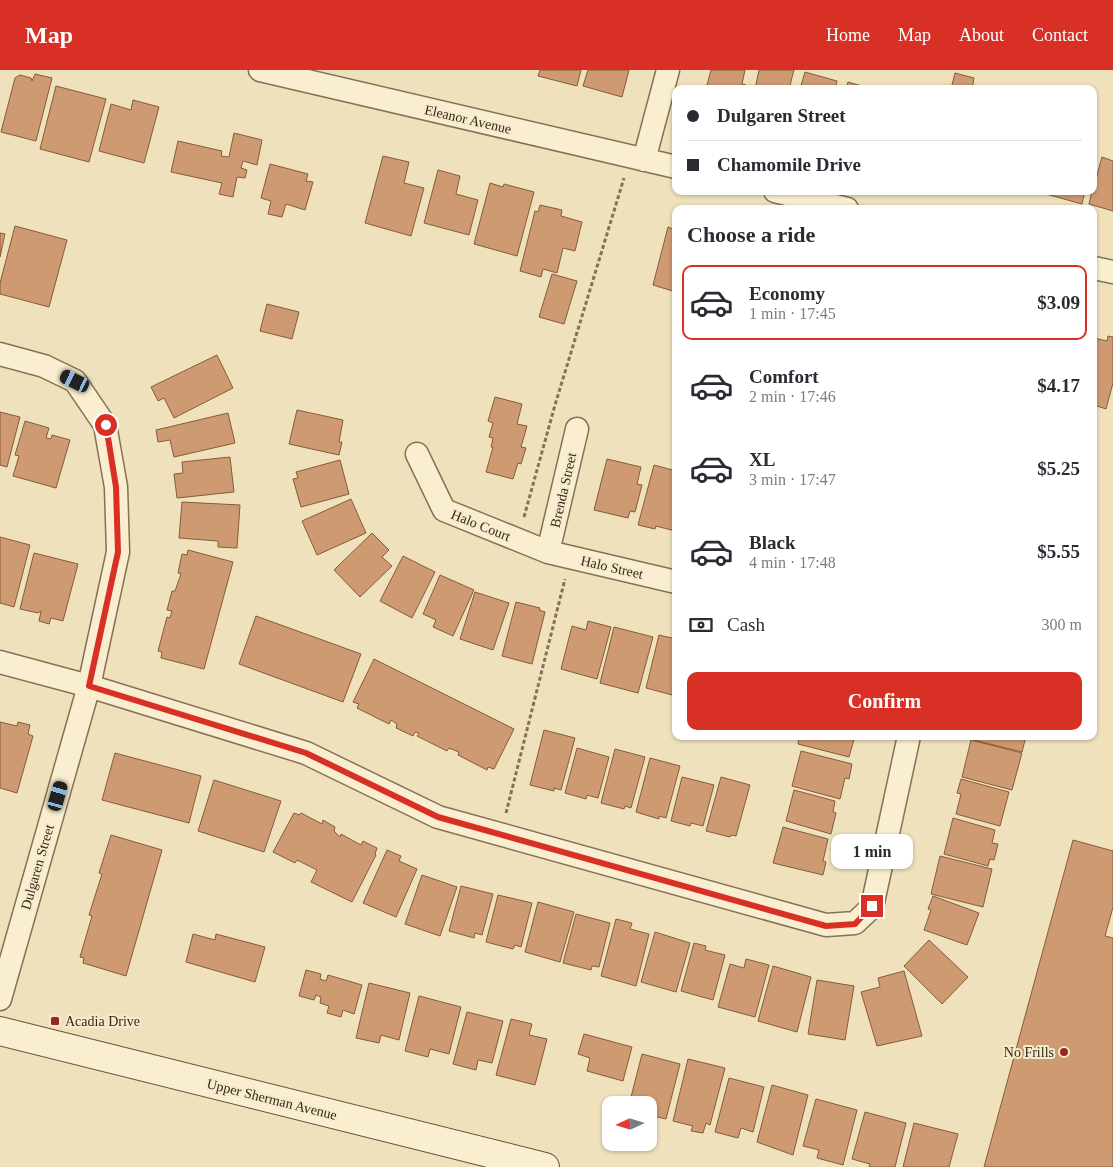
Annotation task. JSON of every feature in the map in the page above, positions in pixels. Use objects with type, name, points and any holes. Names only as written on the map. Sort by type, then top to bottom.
[{"type":"main road","name":"Upper Sherman Avenue","points":[[0,1031],[544,1167]]},
{"type":"street","name":"Eleanor Avenue","points":[[260,70],[672,166]]},
{"type":"street","points":[[637,158],[668,70]]},
{"type":"street","points":[[790,195],[831,205]]},
{"type":"street","points":[[1097,269],[1113,272]]},
{"type":"street","name":"Dulgaren Street","points":[[0,354],[44,366],[75,381],[106,425],[116,487],[118,552],[89,686],[0,999]]},
{"type":"street","name":"Brenda Street","points":[[548,552],[577,429]]},
{"type":"street","name":"Halo Court","points":[[417,454],[444,510],[548,552]]},
{"type":"street","name":"Halo Street","points":[[548,552],[672,581]]},
{"type":"street","points":[[0,662],[89,686],[306,753],[438,817],[826,926],[855,924],[872,906],[908,740]]},
{"type":"path","points":[[518,540],[555,405],[637,158]]},
{"type":"path","points":[[501,834],[570,557]]},
{"type":"building","points":[[540,70],[581,70],[577,86],[538,76]]},
{"type":"building","points":[[588,70],[629,70],[622,97],[583,86]]},
{"type":"building","points":[[711,70],[745,70],[742,84],[746,85],[707,85]]},
{"type":"building","points":[[759,70],[794,70],[790,85],[756,85]]},
{"type":"building","points":[[805,72],[837,81],[836,85],[801,85]]},
{"type":"building","points":[[955,73],[974,78],[973,85],[952,85]]},
{"type":"building","points":[[35,74],[52,78],[36,141],[1,132],[15,78],[20,75],[31,78],[32,81]]},
{"type":"building","points":[[848,82],[858,85],[847,85]]},
{"type":"building","points":[[56,86],[106,99],[89,162],[40,149]]},
{"type":"building","points":[[133,100],[159,107],[144,163],[99,151],[111,104],[131,110]]},
{"type":"building","points":[[234,133],[262,140],[257,165],[243,161],[241,168],[247,170],[245,178],[237,177],[233,197],[219,194],[222,183],[171,172],[178,141],[222,151],[221,156],[229,157]]},
{"type":"building","points":[[383,156],[409,162],[404,183],[424,188],[411,236],[365,223]]},
{"type":"building","points":[[1102,157],[1113,161],[1113,211],[1089,204],[1091,195],[1097,195],[1097,175]]},
{"type":"building","points":[[270,164],[308,174],[306,181],[313,182],[305,210],[286,204],[282,217],[268,214],[271,201],[261,198]]},
{"type":"building","points":[[438,170],[460,176],[456,194],[478,200],[469,235],[424,223]]},
{"type":"building","points":[[490,183],[503,187],[504,184],[534,192],[517,256],[474,244]]},
{"type":"building","points":[[1050,195],[1084,195],[1082,204]]},
{"type":"building","points":[[540,205],[562,210],[561,216],[582,222],[575,251],[563,248],[557,273],[543,269],[541,277],[520,271],[535,211],[538,212]]},
{"type":"building","points":[[15,226],[67,240],[49,307],[0,294],[0,283]]},
{"type":"building","points":[[668,227],[672,228],[672,291],[653,285]]},
{"type":"building","points":[[0,233],[5,234],[0,257]]},
{"type":"building","points":[[552,274],[577,281],[564,324],[539,317]]},
{"type":"building","points":[[267,304],[299,312],[292,339],[260,331]]},
{"type":"building","points":[[1108,336],[1113,337],[1113,383],[1106,409],[1097,406],[1097,339],[1107,341]]},
{"type":"building","points":[[217,355],[233,388],[174,418],[164,398],[158,401],[151,387]]},
{"type":"building","points":[[495,397],[522,404],[517,424],[527,426],[521,447],[526,448],[521,464],[518,463],[513,479],[486,472],[493,447],[491,447],[493,438],[489,437],[493,423],[488,421]]},
{"type":"building","points":[[297,410],[343,420],[339,442],[342,442],[339,455],[289,444]]},
{"type":"building","points":[[0,412],[20,417],[7,467],[0,465]]},
{"type":"building","points":[[228,413],[235,443],[174,457],[170,440],[158,442],[156,430]]},
{"type":"building","points":[[25,421],[49,428],[46,438],[51,439],[52,435],[70,440],[56,488],[13,476],[19,456],[15,455]]},
{"type":"building","points":[[230,457],[234,492],[177,498],[174,474],[183,473],[182,462]]},
{"type":"building","points":[[607,459],[641,467],[637,484],[642,485],[635,512],[630,511],[628,518],[594,510]]},
{"type":"building","points":[[340,460],[349,494],[301,507],[293,479],[298,478],[296,472]]},
{"type":"building","points":[[654,465],[672,470],[672,530],[656,526],[655,529],[638,525]]},
{"type":"building","points":[[351,499],[366,533],[317,555],[302,521]]},
{"type":"building","points":[[182,502],[240,505],[237,548],[218,547],[218,541],[179,538]]},
{"type":"building","points":[[372,533],[389,550],[382,557],[392,566],[360,597],[334,570]]},
{"type":"building","points":[[0,537],[30,545],[14,607],[0,603]]},
{"type":"building","points":[[188,550],[233,562],[204,669],[161,658],[162,652],[158,651],[167,617],[170,618],[172,611],[167,610],[172,591],[175,591],[181,574],[178,573],[182,554],[187,555]]},
{"type":"building","points":[[34,553],[78,564],[63,621],[51,618],[49,624],[39,621],[41,611],[38,613],[20,609]]},
{"type":"building","points":[[403,556],[435,572],[412,618],[380,601]]},
{"type":"building","points":[[440,575],[474,590],[453,636],[433,627],[436,620],[423,614]]},
{"type":"building","points":[[475,592],[509,603],[493,650],[460,639]]},
{"type":"building","points":[[516,602],[540,608],[539,610],[545,612],[532,664],[502,656]]},
{"type":"building","points":[[256,616],[361,654],[343,702],[239,664]]},
{"type":"building","points":[[588,621],[611,627],[597,679],[561,669],[572,626],[586,630]]},
{"type":"building","points":[[614,627],[653,637],[638,693],[600,683]]},
{"type":"building","points":[[659,635],[672,638],[672,695],[646,688]]},
{"type":"building","points":[[374,659],[514,729],[494,769],[488,767],[487,770],[458,755],[459,752],[449,748],[447,751],[417,736],[419,733],[415,732],[413,736],[396,728],[397,724],[391,720],[389,724],[357,708],[359,704],[353,702]]},
{"type":"building","points":[[0,722],[17,726],[18,722],[30,725],[28,734],[33,736],[17,793],[0,788]]},
{"type":"building","points":[[544,730],[575,738],[561,790],[554,788],[554,791],[530,785]]},
{"type":"building","points":[[798,740],[854,740],[849,757],[798,744]]},
{"type":"building","points":[[971,740],[1022,753],[1012,790],[962,777]]},
{"type":"building","points":[[974,740],[1025,740],[1022,752]]},
{"type":"building","points":[[577,748],[609,757],[598,798],[587,795],[586,799],[565,793]]},
{"type":"building","points":[[615,749],[645,757],[631,808],[625,806],[624,809],[601,803]]},
{"type":"building","points":[[801,751],[852,764],[849,779],[845,778],[840,799],[792,786]]},
{"type":"building","points":[[115,753],[201,776],[189,823],[102,800]]},
{"type":"building","points":[[650,758],[680,766],[666,818],[659,816],[659,819],[636,812]]},
{"type":"building","points":[[682,777],[714,785],[703,826],[691,823],[690,826],[671,821]]},
{"type":"building","points":[[721,777],[750,785],[736,836],[731,835],[730,837],[706,831]]},
{"type":"building","points":[[961,779],[1009,792],[1000,826],[956,814],[961,794],[957,793]]},
{"type":"building","points":[[214,780],[281,801],[264,852],[198,831]]},
{"type":"building","points":[[794,790],[835,801],[833,812],[836,813],[831,834],[786,821]]},
{"type":"building","points":[[294,813],[299,815],[301,813],[322,824],[323,820],[335,827],[334,831],[340,837],[341,834],[361,845],[363,841],[377,848],[376,855],[352,902],[311,882],[317,870],[297,860],[295,863],[273,852]]},
{"type":"building","points":[[953,818],[995,830],[992,843],[998,844],[994,860],[990,859],[988,866],[944,854]]},
{"type":"building","points":[[783,827],[828,839],[823,861],[826,862],[823,875],[773,863]]},
{"type":"building","points":[[111,835],[162,850],[126,976],[83,963],[84,958],[80,957],[92,916],[89,915],[102,874],[99,873]]},
{"type":"building","name":"No Frills","points":[[1073,840],[1113,851],[1113,907],[1105,936],[1113,938],[1113,1167],[984,1167]]},
{"type":"building","points":[[387,850],[401,856],[399,861],[417,869],[396,917],[363,903]]},
{"type":"building","points":[[940,856],[992,869],[983,907],[931,894]]},
{"type":"building","points":[[422,875],[457,887],[440,936],[405,924]]},
{"type":"building","points":[[461,886],[493,894],[482,935],[475,933],[474,938],[449,931]]},
{"type":"building","points":[[498,895],[532,903],[521,947],[515,945],[513,949],[486,942]]},
{"type":"building","points":[[933,896],[979,913],[967,945],[924,930],[931,910],[928,909]]},
{"type":"building","points":[[538,902],[574,912],[560,962],[525,952]]},
{"type":"building","points":[[576,914],[610,923],[599,967],[592,966],[591,970],[563,963]]},
{"type":"building","points":[[616,919],[632,923],[630,929],[649,934],[636,986],[601,976]]},
{"type":"building","points":[[655,932],[690,943],[676,992],[641,982]]},
{"type":"building","points":[[193,934],[215,940],[216,934],[265,947],[255,982],[186,962]]},
{"type":"building","points":[[929,940],[968,977],[942,1004],[904,966]]},
{"type":"building","points":[[694,943],[706,946],[705,950],[725,955],[713,1000],[681,991]]},
{"type":"building","points":[[746,959],[769,965],[755,1017],[718,1007],[730,964],[744,968]]},
{"type":"building","points":[[773,966],[811,977],[797,1032],[758,1021]]},
{"type":"building","points":[[306,970],[321,974],[320,979],[326,981],[328,975],[362,985],[354,1014],[343,1010],[341,1017],[327,1013],[329,1006],[320,1003],[321,997],[316,995],[314,1000],[299,996]]},
{"type":"building","points":[[904,971],[922,1036],[877,1046],[861,992],[880,987],[878,978]]},
{"type":"building","points":[[817,980],[854,986],[845,1040],[808,1034]]},
{"type":"building","points":[[369,983],[410,993],[399,1040],[381,1035],[379,1043],[356,1038]]},
{"type":"building","points":[[419,996],[461,1007],[449,1054],[430,1049],[428,1057],[405,1051]]},
{"type":"building","points":[[467,1012],[503,1021],[492,1063],[478,1060],[476,1070],[453,1064]]},
{"type":"building","points":[[511,1019],[532,1024],[529,1035],[547,1039],[535,1085],[496,1075]]},
{"type":"building","points":[[584,1034],[632,1047],[623,1081],[587,1071],[590,1058],[578,1054]]},
{"type":"building","points":[[642,1054],[680,1064],[666,1119],[658,1117],[658,1096],[631,1096]]},
{"type":"building","points":[[688,1059],[725,1068],[710,1125],[706,1123],[703,1133],[691,1131],[693,1126],[673,1121]]},
{"type":"building","points":[[729,1078],[764,1087],[753,1132],[741,1128],[738,1138],[715,1132]]},
{"type":"building","points":[[772,1085],[808,1095],[793,1155],[757,1142]]},
{"type":"building","points":[[816,1099],[857,1110],[843,1165],[817,1158],[819,1150],[803,1146]]},
{"type":"building","points":[[865,1112],[906,1123],[895,1167],[869,1167],[870,1164],[852,1159]]},
{"type":"building","points":[[914,1123],[958,1134],[949,1167],[903,1167]]},
{"type":"place","name":"Acadia Drive","points":[[55,1021]]},
{"type":"place","name":"No Frills","points":[[1064,1052]]},
{"type":"route","points":[[106,425],[116,487],[118,552],[89,686],[306,753],[438,817],[826,926],[855,924],[872,906]]}]
